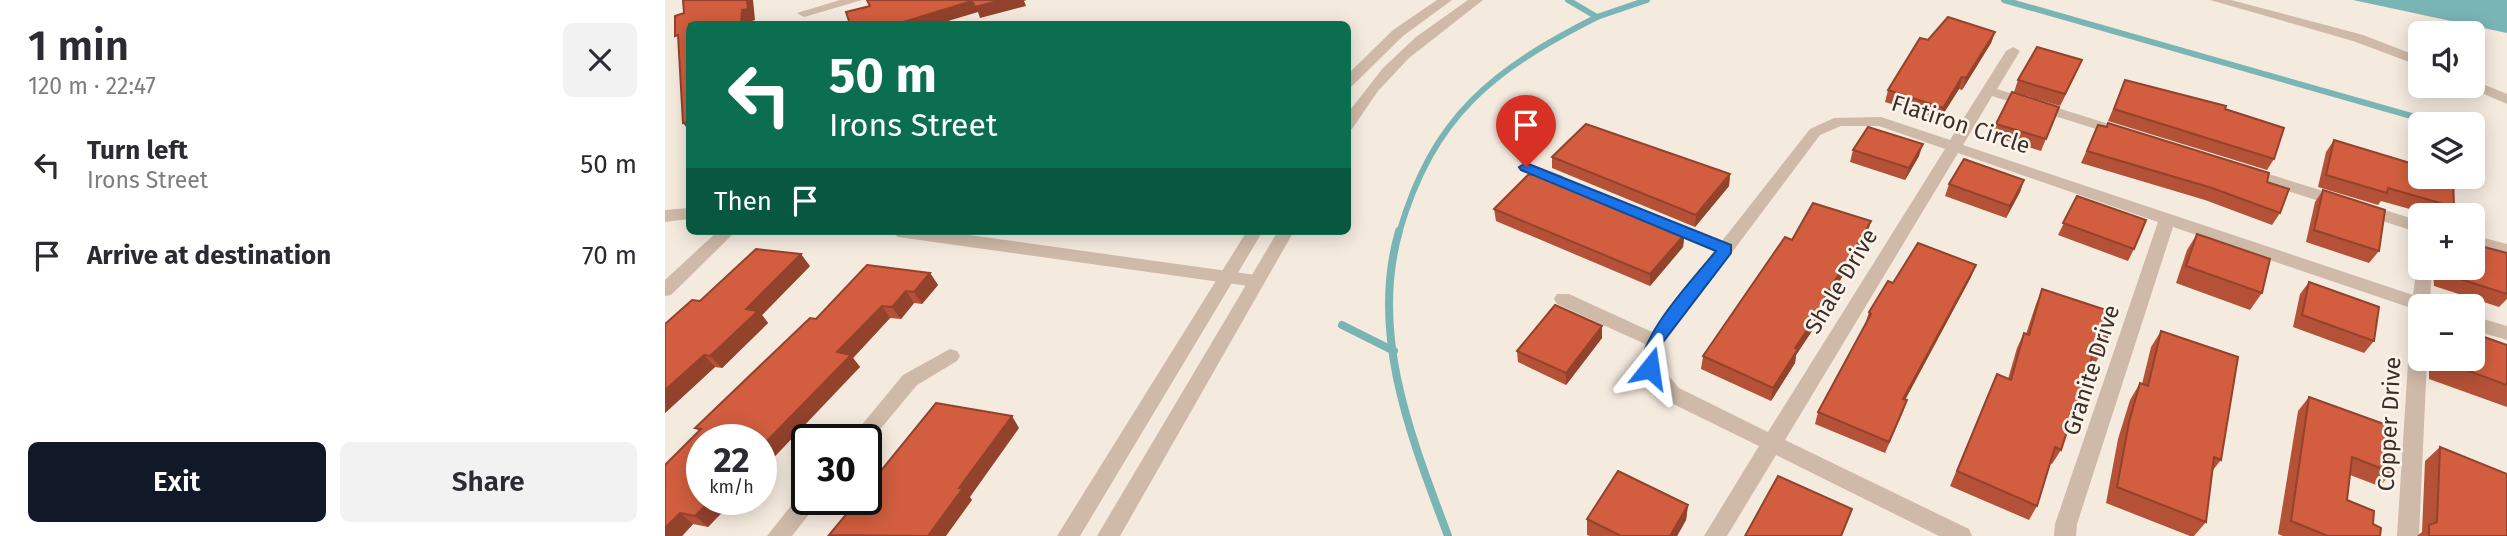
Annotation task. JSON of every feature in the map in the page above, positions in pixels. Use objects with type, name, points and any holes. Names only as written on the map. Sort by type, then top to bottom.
[{"type":"street","points":[[804,12],[856,0]]},
{"type":"street","points":[[1351,79],[1398,33],[1446,0]]},
{"type":"street","points":[[1351,119],[1400,58],[1438,25],[1477,0]]},
{"type":"street","points":[[2216,0],[2358,38],[2408,57]]},
{"type":"street","name":"Shale Drive","points":[[1715,536],[2013,51]]},
{"type":"street","points":[[2485,90],[2507,100]]},
{"type":"street","points":[[1990,91],[2133,136]]},
{"type":"street","name":"Flatiron Circle","points":[[1655,341],[1815,132],[1839,121],[1881,122],[2408,303]]},
{"type":"street","points":[[2226,166],[2408,224]]},
{"type":"street","points":[[1526,167],[1576,188]]},
{"type":"street","points":[[665,216],[686,214]]},
{"type":"street","points":[[1650,218],[1726,249]]},
{"type":"street","name":"Granite Drive","points":[[2065,536],[2066,524],[2167,219]]},
{"type":"street","points":[[665,290],[724,235]]},
{"type":"street","points":[[927,235],[1256,281]]},
{"type":"street","points":[[1068,536],[1252,235]]},
{"type":"street","points":[[1108,536],[1284,235]]},
{"type":"street","points":[[2485,245],[2507,250]]},
{"type":"street","points":[[1563,299],[1655,341],[1650,368],[1672,394],[1961,536]]},
{"type":"street","points":[[2485,327],[2507,333]]},
{"type":"street","points":[[873,424],[910,380],[950,356]]},
{"type":"street","name":"Copper Drive","points":[[2409,536],[2418,371]]},
{"type":"street","points":[[778,536],[796,515]]},
{"type":"water","points":[[2353,0],[2507,0],[2507,33],[2485,28],[2485,21],[2451,21]]},
{"type":"building","points":[[683,0],[747,0],[748,9],[742,10],[741,21],[686,21],[686,122],[683,123],[675,16],[684,13]]},
{"type":"building","points":[[867,0],[1002,0],[975,7],[972,1],[906,21],[849,21],[846,12],[870,6]]},
{"type":"building","points":[[1948,17],[1995,32],[1943,108],[1888,90],[1920,38],[1928,40]]},
{"type":"building","points":[[2037,47],[2082,60],[2065,94],[2018,80]]},
{"type":"building","points":[[2125,80],[2226,106],[2225,109],[2284,128],[2274,159],[2114,109]]},
{"type":"building","points":[[2012,92],[2059,107],[2046,139],[1996,124]]},
{"type":"building","points":[[2108,123],[2269,173],[2267,182],[2289,189],[2280,213],[2212,188],[2087,151],[2098,125],[2107,127]]},
{"type":"building","points":[[1586,124],[1730,174],[1696,215],[1552,157]]},
{"type":"building","points":[[1868,127],[1923,144],[1909,168],[1853,150]]},
{"type":"building","points":[[2334,140],[2408,162],[2408,189],[2453,189],[2454,203],[2440,203],[2388,188],[2387,193],[2326,175]]},
{"type":"building","points":[[1964,159],[2024,180],[2010,206],[1949,184]]},
{"type":"building","points":[[1538,170],[1685,229],[1680,234],[1684,235],[1650,274],[1494,209],[1529,174],[1532,175]]},
{"type":"building","points":[[2323,190],[2385,210],[2379,251],[2314,230]]},
{"type":"building","points":[[2077,196],[2146,220],[2134,249],[2063,223]]},
{"type":"building","points":[[1813,203],[1871,221],[1773,388],[1703,356],[1785,237],[1792,240]]},
{"type":"building","points":[[2197,234],[2270,259],[2262,293],[2186,266]]},
{"type":"building","points":[[1918,243],[1976,265],[1903,399],[1907,400],[1889,442],[1818,412],[1871,314],[1869,312],[1888,281],[1893,283]]},
{"type":"building","points":[[2485,247],[2507,253],[2507,294],[2463,280],[2485,280]]},
{"type":"building","points":[[756,249],[801,254],[746,309],[758,311],[710,356],[704,355],[665,390],[665,324],[692,300],[700,301]]},
{"type":"building","points":[[867,265],[930,273],[914,292],[906,291],[892,307],[882,306],[837,352],[851,355],[777,431],[777,424],[699,424],[810,318],[816,319]]},
{"type":"building","points":[[2309,282],[2379,307],[2374,341],[2302,315]]},
{"type":"building","points":[[2042,289],[2112,312],[2105,347],[2095,343],[2085,387],[2082,386],[2061,450],[2055,447],[2037,506],[1957,471],[1997,374],[2011,380],[2024,333],[2029,335]]},
{"type":"building","points":[[1555,305],[1602,326],[1566,373],[1517,351]]},
{"type":"building","points":[[2161,331],[2238,357],[2221,460],[2214,457],[2206,522],[2117,487],[2129,422],[2140,383],[2148,386]]},
{"type":"building","points":[[2485,337],[2507,345],[2507,385],[2469,371],[2485,371]]},
{"type":"building","points":[[2309,397],[2395,428],[2393,473],[2352,457],[2347,500],[2374,511],[2373,524],[2381,528],[2380,536],[2328,536],[2291,521]]},
{"type":"building","points":[[936,403],[1012,416],[959,488],[963,488],[928,536],[829,535],[846,515],[882,515],[882,469]]},
{"type":"building","points":[[686,444],[686,514],[680,513],[665,528],[665,465]]},
{"type":"building","points":[[2440,447],[2507,474],[2507,536],[2429,536],[2429,525],[2437,522]]},
{"type":"building","points":[[1618,471],[1688,505],[1670,536],[1621,536],[1587,519]]},
{"type":"building","points":[[1778,476],[1852,509],[1841,536],[1745,536]]},
{"type":"waterway","points":[[1568,0],[1597,17]]},
{"type":"waterway","points":[[1597,17],[1647,0]]},
{"type":"waterway","points":[[2004,0],[2408,115]]},
{"type":"waterway","points":[[1399,233],[1413,192],[1430,157],[1449,127],[1471,101],[1527,57],[1597,17]]},
{"type":"waterway","points":[[1392,350],[1389,309],[1391,270],[1399,231]]},
{"type":"waterway","points":[[1342,325],[1392,350]]},
{"type":"waterway","points":[[1392,350],[1409,424],[1448,536]]},
{"type":"route","points":[[1526,167],[1726,249],[1655,341],[1650,368]]}]
